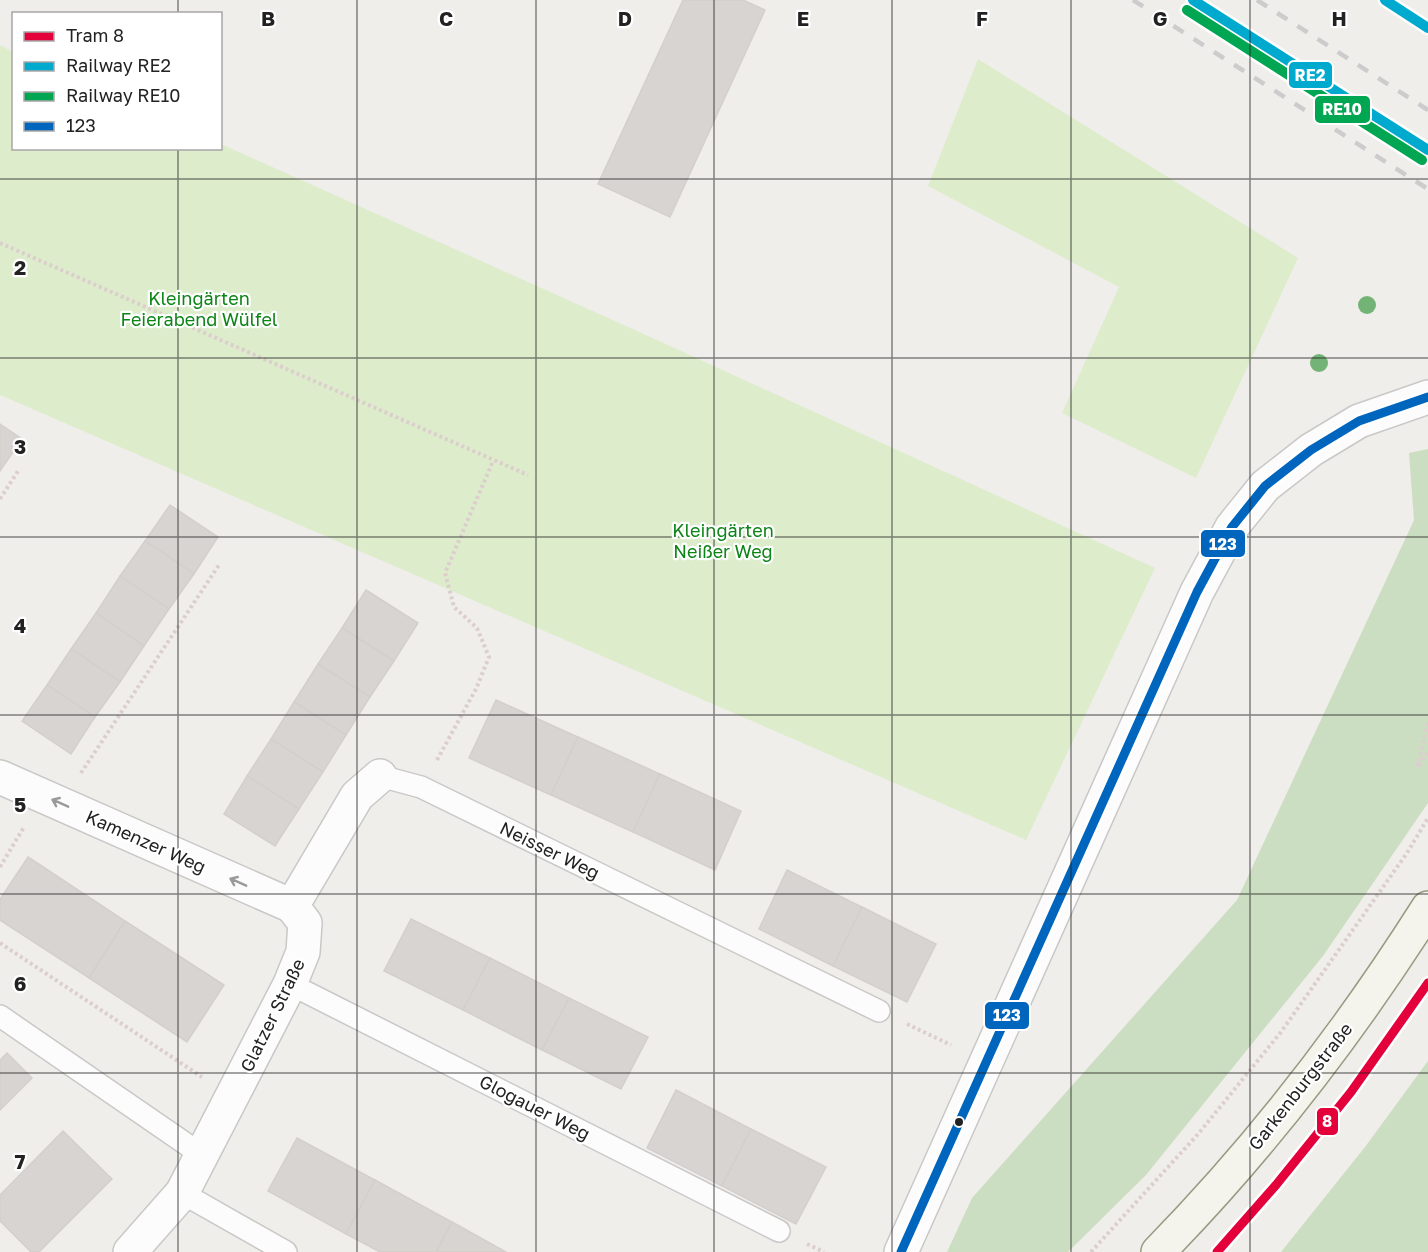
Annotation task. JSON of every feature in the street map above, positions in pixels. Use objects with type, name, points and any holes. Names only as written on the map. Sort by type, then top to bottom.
[{"type":"main road","name":"Garkenburgstraße","points":[[1158,1252],[1251,1149],[1320,1064],[1405,945],[1428,908]]},
{"type":"street","points":[[901,1252],[1193,602],[1232,527],[1265,486],[1311,450],[1359,421],[1428,397]]},
{"type":"street","points":[[292,906],[357,796],[380,776]]},
{"type":"street","name":"Kamenzer Weg","points":[[0,777],[292,906]]},
{"type":"street","name":"Glatzer Straße","points":[[130,1252],[182,1193],[290,984],[303,952],[305,923],[292,906]]},
{"type":"lane","name":"Neisser Weg","points":[[380,776],[421,787],[879,1011]]},
{"type":"lane","name":"Glogauer Weg","points":[[290,984],[779,1231]]},
{"type":"lane","points":[[0,1016],[202,1155]]},
{"type":"lane","points":[[182,1193],[286,1252]]},
{"type":"path","points":[[0,243],[528,475]]},
{"type":"path","points":[[421,787],[476,689],[489,657],[477,628],[454,607],[445,573],[493,461]]},
{"type":"path","points":[[0,499],[18,471]]},
{"type":"path","points":[[0,867],[52,800],[219,565]]},
{"type":"path","points":[[1428,723],[1417,767],[1428,753]]},
{"type":"path","points":[[1091,1252],[1199,1133],[1281,1032],[1407,853],[1428,818]]},
{"type":"path","points":[[0,943],[232,1097]]},
{"type":"path","points":[[936,1037],[945,1042]]},
{"type":"green space","points":[[0,45],[12,51],[12,150],[222,150],[222,144],[1155,568],[1026,840],[0,395]]},
{"type":"green space","points":[[978,59],[1298,258],[1196,478],[1062,413],[1119,287],[928,186]]},
{"type":"green space","points":[[1428,449],[1428,803],[1323,956],[1146,1175],[1068,1252],[947,1252],[972,1198],[1237,900],[1414,520],[1409,453]]},
{"type":"green space","points":[[1428,1061],[1428,1252],[1281,1252],[1365,1147]]},
{"type":"building","points":[[683,0],[743,0],[765,10],[670,217],[598,184]]},
{"type":"building","points":[[0,424],[22,439],[0,471]]},
{"type":"building","points":[[170,505],[218,537],[194,574],[145,541]]},
{"type":"building","points":[[145,541],[194,574],[169,609],[120,576]]},
{"type":"building","points":[[120,576],[169,609],[144,646],[96,613]]},
{"type":"building","points":[[366,590],[418,623],[394,661],[342,628]]},
{"type":"building","points":[[96,613],[144,646],[120,682],[71,649]]},
{"type":"building","points":[[342,628],[394,661],[370,697],[318,664]]},
{"type":"building","points":[[71,649],[120,682],[95,717],[47,685]]},
{"type":"building","points":[[318,664],[370,697],[346,735],[294,702]]},
{"type":"building","points":[[47,685],[95,717],[71,754],[22,721]]},
{"type":"building","points":[[496,700],[578,737],[551,795],[469,758]]},
{"type":"building","points":[[294,702],[346,735],[323,772],[271,739]]},
{"type":"building","points":[[578,737],[660,774],[633,832],[551,795]]},
{"type":"building","points":[[271,739],[323,772],[299,809],[247,776]]},
{"type":"building","points":[[660,774],[741,811],[715,870],[633,832]]},
{"type":"building","points":[[247,776],[299,809],[275,846],[224,814]]},
{"type":"building","points":[[28,857],[125,921],[89,978],[0,920],[0,899]]},
{"type":"building","points":[[787,870],[862,907],[833,966],[759,929]]},
{"type":"building","points":[[862,907],[936,944],[907,1002],[833,966]]},
{"type":"building","points":[[411,919],[490,958],[463,1010],[384,971]]},
{"type":"building","points":[[125,921],[224,985],[187,1042],[89,978]]},
{"type":"building","points":[[490,958],[569,998],[542,1050],[463,1010]]},
{"type":"building","points":[[569,998],[648,1037],[621,1089],[542,1050]]},
{"type":"building","points":[[7,1053],[32,1078],[0,1110],[0,1060]]},
{"type":"building","points":[[676,1090],[751,1129],[722,1186],[647,1148]]},
{"type":"building","points":[[751,1129],[826,1167],[796,1224],[722,1186]]},
{"type":"building","points":[[63,1131],[112,1179],[39,1252],[31,1252],[0,1221],[0,1195]]},
{"type":"building","points":[[297,1138],[375,1180],[346,1234],[268,1191]]},
{"type":"building","points":[[375,1180],[452,1222],[436,1252],[380,1252],[346,1234]]},
{"type":"building","points":[[452,1222],[506,1252],[436,1252]]},
{"type":"railway","points":[[1133,0],[1428,189]]},
{"type":"railway","points":[[1257,0],[1428,110]]},
{"type":"tram line","name":"8","points":[[1217,1252],[1276,1185],[1351,1092],[1428,983]]},
{"type":"rail line","name":"RE2","points":[[1193,0],[1428,150]]},
{"type":"rail line","name":"RE2","points":[[1385,0],[1428,28]]},
{"type":"rail line","name":"RE10","points":[[1187,10],[1422,160]]},
{"type":"transit line","name":"123","points":[[901,1252],[1197,592],[1232,527],[1265,486],[1311,450],[1359,421],[1428,397]]},
{"type":"park label","name":"Kleingärten Feierabend Wülfel","points":[[199,308]]},
{"type":"park label","name":"Kleingärten Neißer Weg","points":[[723,540]]}]
